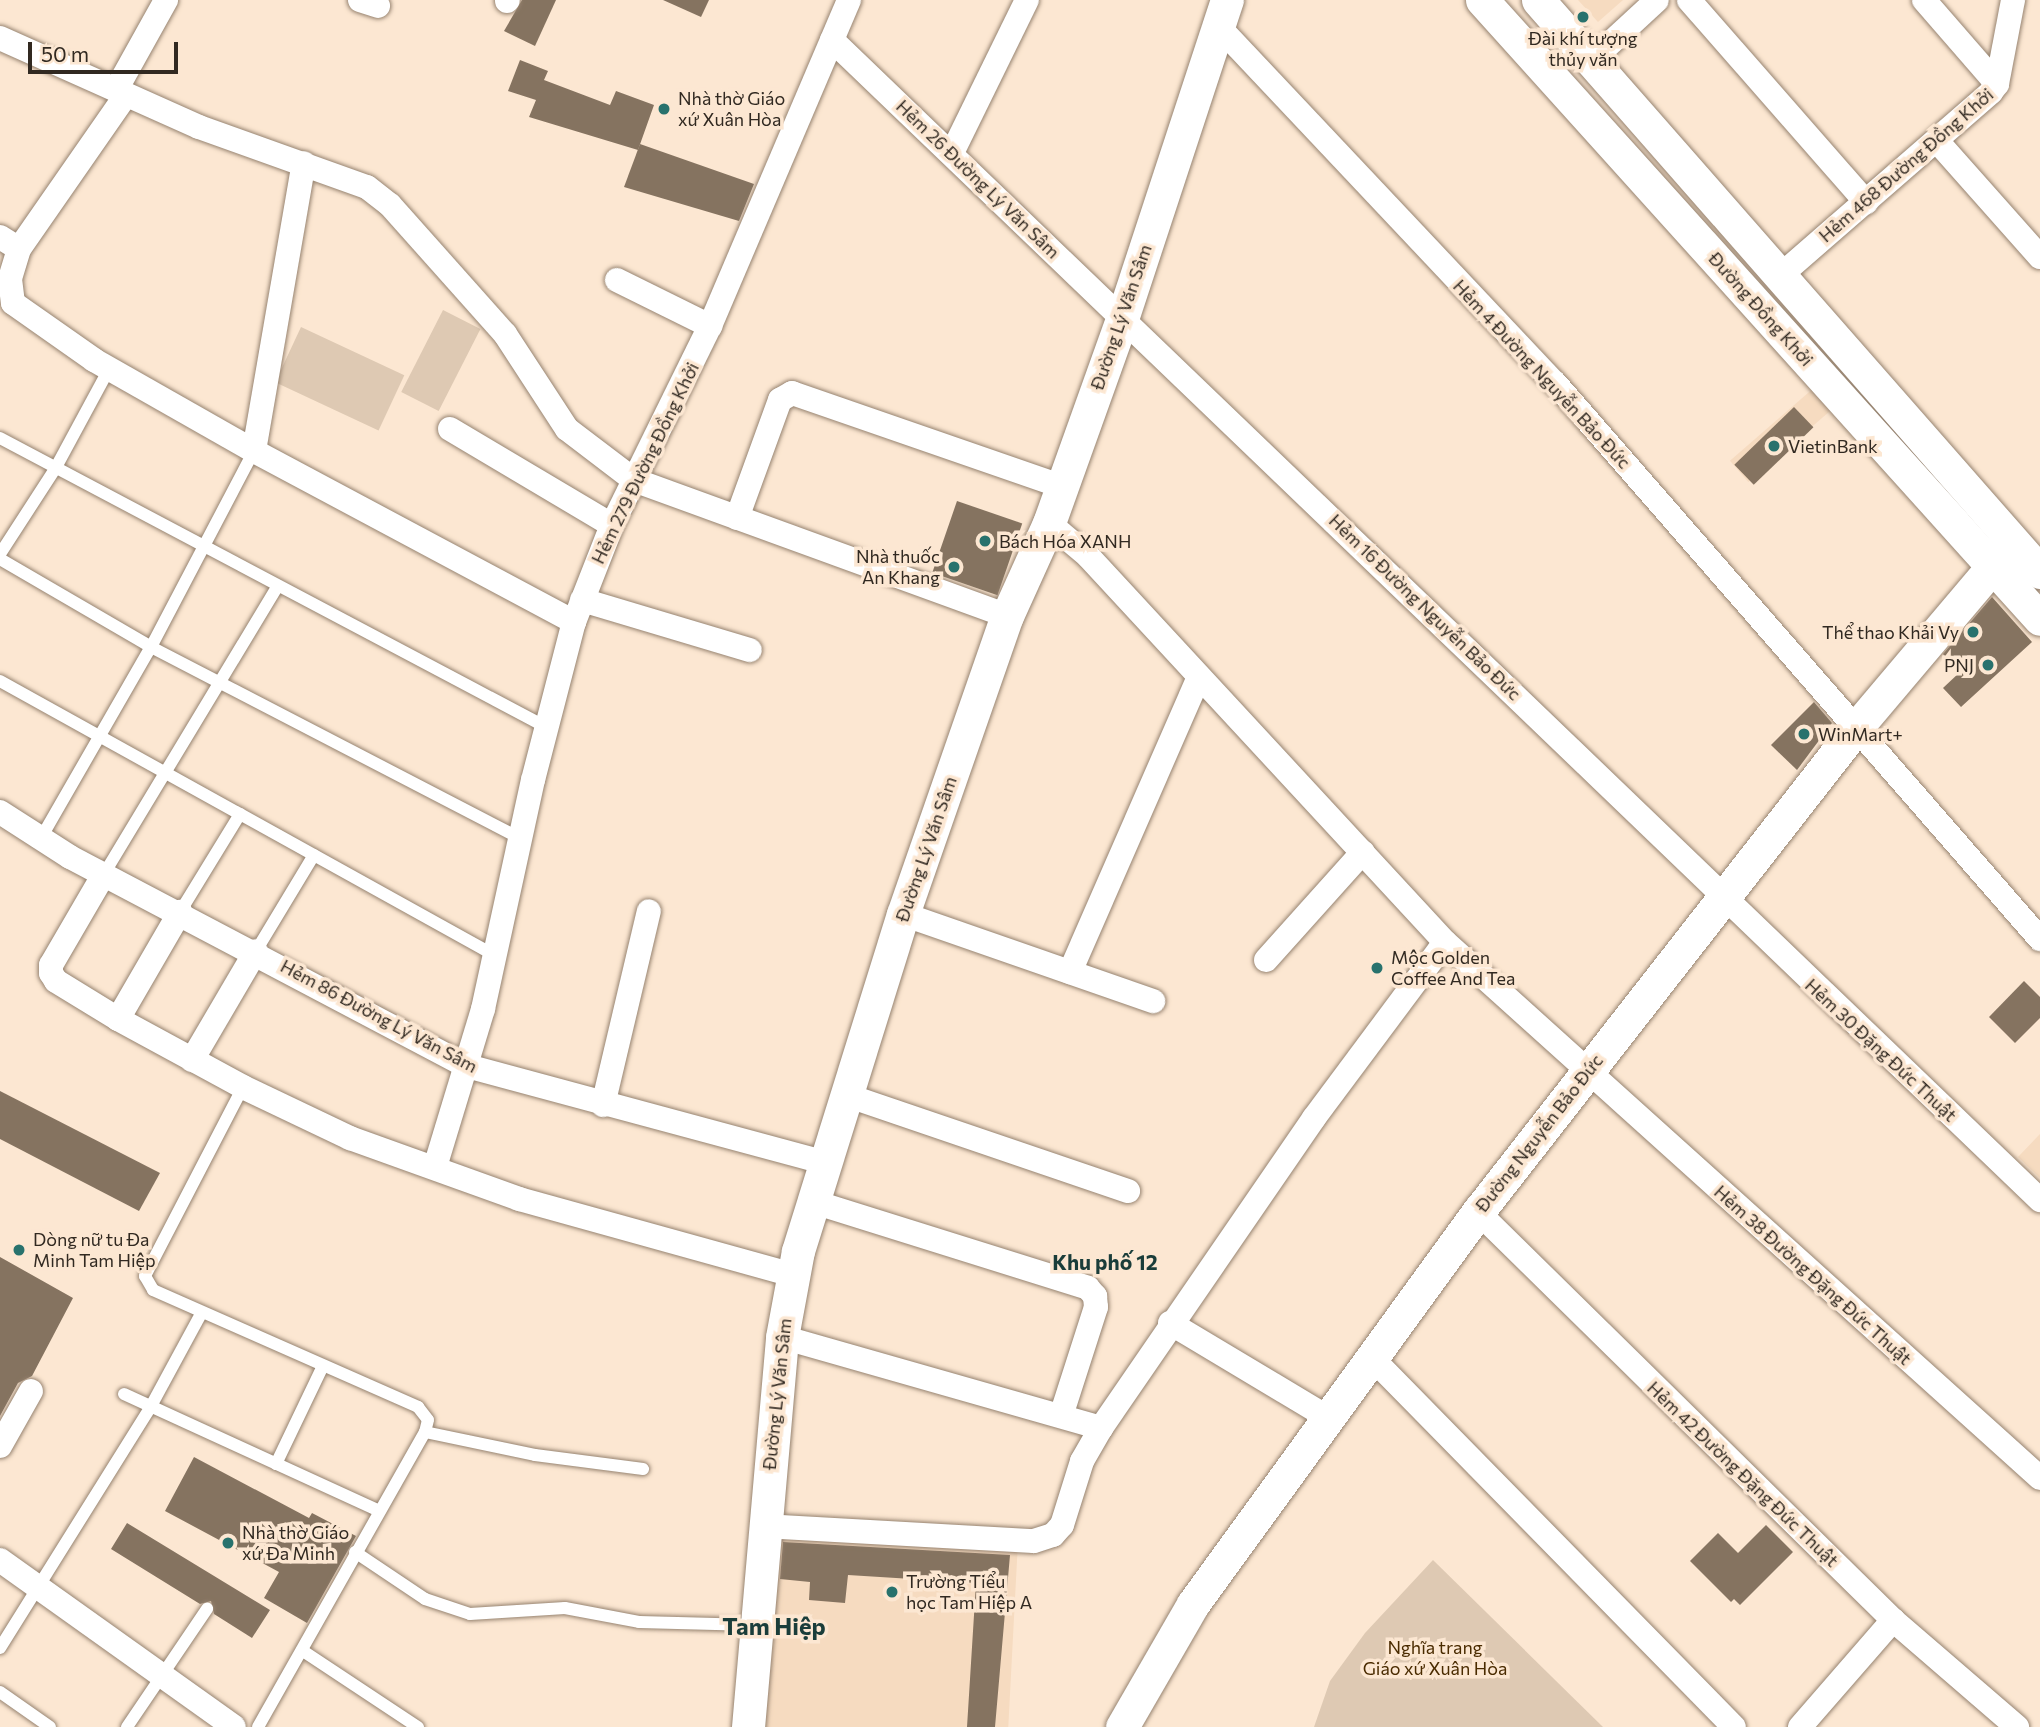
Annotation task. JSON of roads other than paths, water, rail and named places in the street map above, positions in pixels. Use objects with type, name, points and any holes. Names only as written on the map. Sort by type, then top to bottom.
[{"type":"street","points":[[166,0],[121,92],[10,243],[13,303],[39,325],[109,369],[254,451],[578,611],[750,650]]},
{"type":"street","name":"Hẻm 279 Đường Đồng Khởi","points":[[435,1167],[467,1066],[496,956],[546,727],[578,611],[612,526],[634,480],[645,467],[710,326],[849,0]]},
{"type":"street","points":[[952,153],[1027,0]]},
{"type":"street","name":"Đường Đồng Khởi","points":[[1482,0],[2003,554],[2040,572]]},
{"type":"street","name":"Đường Đồng Khởi","points":[[1538,0],[1782,274],[2003,554],[2040,619]]},
{"type":"street","points":[[1592,60],[1657,0]]},
{"type":"street","points":[[1689,0],[1866,202]]},
{"type":"street","points":[[1924,0],[1997,84]]},
{"type":"street","name":"Hẻm 468 Đường Đồng Khởi","points":[[1782,274],[1937,141],[1997,84],[2013,0]]},
{"type":"street","name":"Đường Lý Văn Sâm","points":[[748,1727],[754,1625],[782,1337],[793,1275],[903,914],[1007,616],[1049,523],[1122,320],[1166,178],[1223,14]]},
{"type":"street","name":"Hẻm 4 Đường Nguyễn Bảo Đức","points":[[1223,14],[1555,383],[2040,939]]},
{"type":"street","points":[[0,38],[199,127],[367,187],[390,205],[505,334],[567,429],[634,480],[1007,616]]},
{"type":"street","name":"Hẻm 26 Đường Lý Văn Sâm","points":[[832,40],[1122,320]]},
{"type":"street","points":[[1937,141],[2040,257]]},
{"type":"street","points":[[254,451],[304,163]]},
{"type":"street","points":[[617,280],[710,326]]},
{"type":"street","name":"Hẻm 16 Đường Nguyễn Bảo Đức","points":[[1122,320],[1398,579],[1723,900]]},
{"type":"street","points":[[737,518],[780,400],[792,393],[1061,486]]},
{"type":"street","points":[[450,429],[612,526]]},
{"type":"street","name":"Hẻm 38 Đường Đặng Đức Thuật","points":[[1049,523],[1088,556],[1445,942],[1586,1072],[2040,1478]]},
{"type":"street","name":"Đường Nguyễn Bảo Đức","points":[[1122,1727],[1193,1604],[1478,1212],[1856,728],[2003,554]]},
{"type":"street","points":[[1070,972],[1199,677]]},
{"type":"street","name":"Hẻm 86 Đường Lý Văn Sâm","points":[[0,812],[104,874],[256,951],[467,1066],[603,1105],[826,1163]]},
{"type":"street","points":[[1266,960],[1363,852]]},
{"type":"street","points":[[104,874],[51,965],[51,974],[56,981],[118,1019],[243,1087],[350,1138],[544,1206],[793,1275]]},
{"type":"street","name":"Hẻm 30 Đặng Đức Thuật","points":[[1723,900],[2040,1200]]},
{"type":"street","points":[[603,1105],[649,911]]},
{"type":"street","points":[[118,1019],[180,912]]},
{"type":"street","points":[[903,914],[1153,1001]]},
{"type":"street","points":[[764,1527],[1034,1541],[1053,1535],[1062,1525],[1082,1461],[1101,1427],[1170,1323],[1314,1118],[1445,942]]},
{"type":"street","points":[[192,1060],[256,951]]},
{"type":"street","points":[[846,1095],[1128,1191]]},
{"type":"street","points":[[814,1202],[1088,1288],[1095,1296],[1096,1307],[1061,1416]]},
{"type":"street","name":"Hẻm 42 Đường Đặng Đức Thuật","points":[[1478,1212],[1893,1620],[2017,1727]]},
{"type":"street","points":[[1170,1323],[1327,1417]]},
{"type":"street","points":[[782,1337],[1101,1427]]},
{"type":"street","points":[[1371,1357],[1734,1727]]},
{"type":"street","points":[[0,1446],[31,1391]]},
{"type":"street","points":[[0,1560],[40,1584],[234,1727]]},
{"type":"street","points":[[1800,1727],[1893,1620]]},
{"type":"lane","points":[[109,369],[55,469],[0,557],[151,647],[520,838]]},
{"type":"lane","points":[[0,438],[204,549],[546,727]]},
{"type":"lane","points":[[41,838],[151,647],[254,451]]},
{"type":"lane","points":[[104,874],[277,587]]},
{"type":"lane","points":[[0,681],[496,956]]},
{"type":"lane","points":[[180,912],[240,814]]},
{"type":"lane","points":[[256,951],[314,855]]},
{"type":"lane","points":[[243,1087],[145,1276],[153,1290],[201,1314],[418,1407],[428,1420],[425,1432],[377,1510],[303,1651],[258,1727]]},
{"type":"lane","points":[[0,1648],[151,1406],[201,1314]]},
{"type":"lane","points":[[276,1464],[323,1366]]},
{"type":"lane","points":[[124,1394],[377,1510]]},
{"type":"lane","points":[[425,1432],[535,1455],[643,1469]]},
{"type":"lane","points":[[355,1552],[425,1599],[470,1614],[565,1608],[639,1622],[754,1625]]},
{"type":"lane","points":[[127,1727],[208,1609]]},
{"type":"lane","points":[[303,1651],[418,1727]]},
{"type":"lane","points":[[0,1692],[50,1727]]},
{"type":"place","name":"Đài khí tượng thủy văn","points":[[1583,17]]},
{"type":"place","name":"Nhà thờ Giáo xứ Xuân Hòa","points":[[664,109]]},
{"type":"place","name":"VietinBank","points":[[1774,446]]},
{"type":"place","name":"Bách Hóa XANH","points":[[985,541]]},
{"type":"place","name":"Nhà thuốc An Khang","points":[[954,567]]},
{"type":"place","name":"Thể thao Khải Vy","points":[[1973,632]]},
{"type":"place","name":"PNJ","points":[[1988,665]]},
{"type":"place","name":"WinMart+","points":[[1804,734]]},
{"type":"place","name":"Mộc Golden Coffee And Tea","points":[[1377,968]]},
{"type":"place","name":"Dòng nữ tu Đa Minh Tam Hiệp","points":[[19,1250]]},
{"type":"place","name":"Nhà thờ Giáo xứ Đa Minh","points":[[228,1543]]},
{"type":"place","name":"Trường Tiểu học Tam Hiệp A","points":[[892,1592]]},
{"type":"district","name":"Khu phố 12","points":[[1105,1262]]},
{"type":"district","name":"Tam Hiệp","points":[[774,1626]]},
{"type":"park label","name":"Nghĩa trang Giáo xứ Xuân Hòa","points":[[1435,1658]]}]
